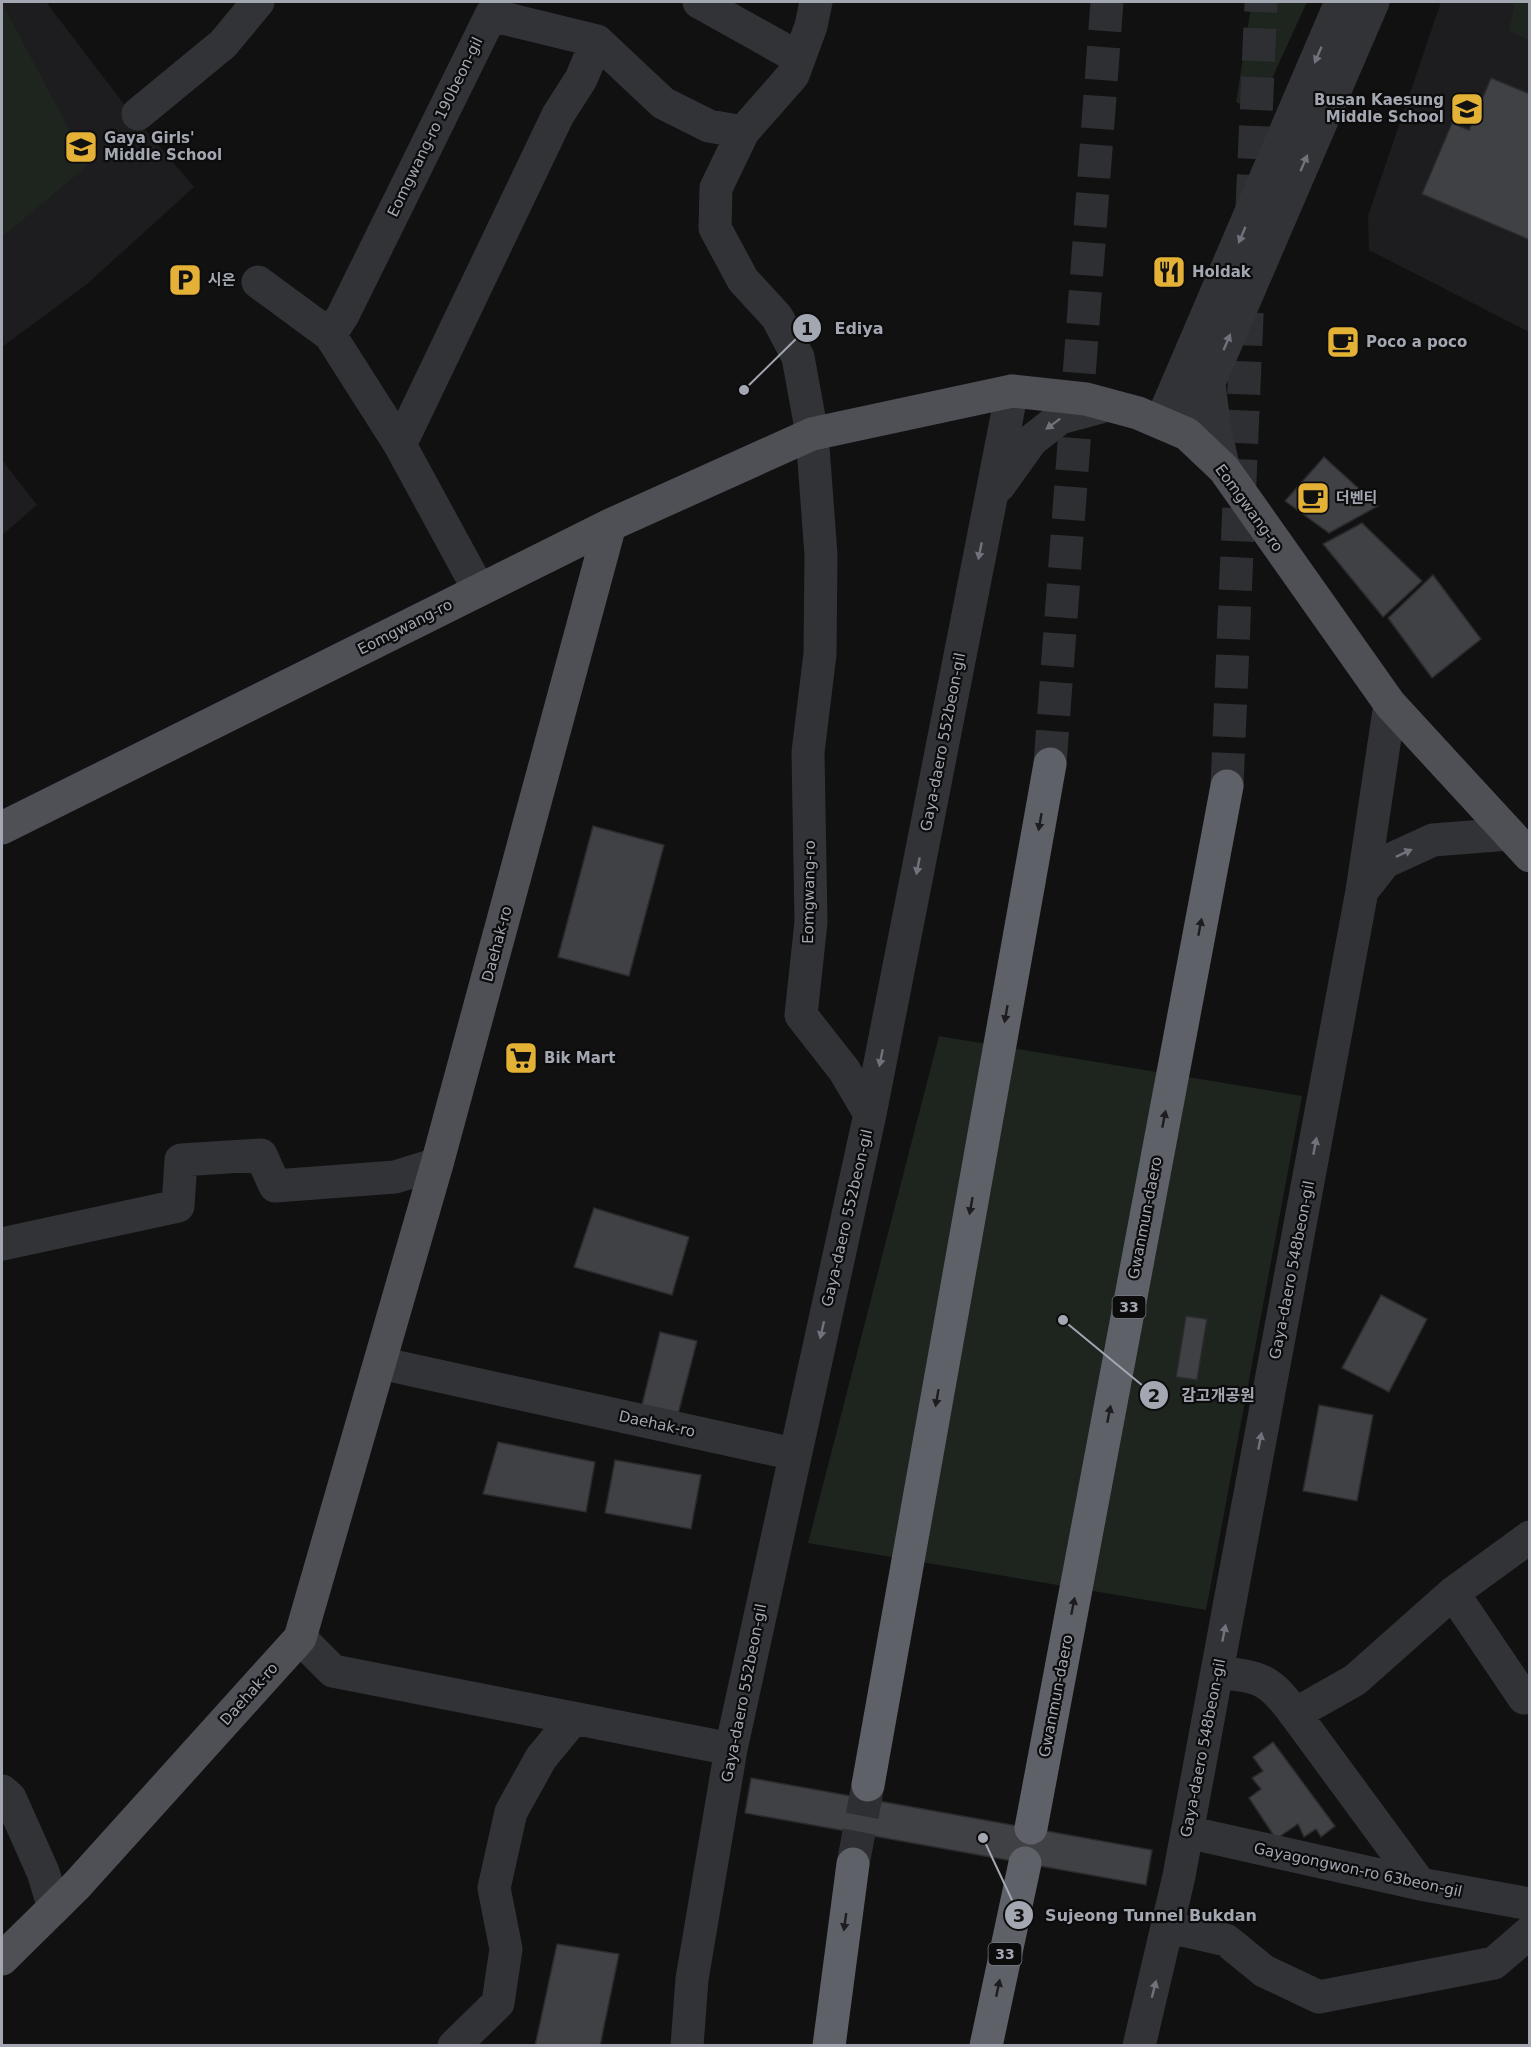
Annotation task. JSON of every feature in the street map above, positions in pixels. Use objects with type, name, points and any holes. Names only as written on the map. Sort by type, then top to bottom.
[{"type":"highway","points":[[868,1785],[1050,764]]},
{"type":"highway","name":"Gwanmun-daero","points":[[1031,1828],[1227,786]]},
{"type":"highway","name":"33","points":[[986,2046],[1025,1863]]},
{"type":"highway","points":[[829,2046],[853,1864]]},
{"type":"main road","name":"Eomgwang-ro","points":[[2,828],[610,525],[812,434],[1012,391],[1086,399],[1174,428],[1224,469],[1390,704],[1519,845]]},
{"type":"main road","name":"Daehak-ro","points":[[2,1959],[54,1908],[300,1638],[437,1164],[610,525]]},
{"type":"street","points":[[138,114],[223,44],[258,2]]},
{"type":"street","points":[[699,2],[799,58]]},
{"type":"street","points":[[812,434],[798,357],[777,317],[743,280],[716,228],[716,188],[743,132],[793,75],[811,26],[816,2]]},
{"type":"street","points":[[1174,428],[1341,2]]},
{"type":"street","points":[[1174,428],[1209,384],[1373,2]]},
{"type":"street","name":"Eomgwang-ro 190beon-gil","points":[[330,334],[343,315],[491,15],[597,41],[663,103],[709,126],[743,132]]},
{"type":"street","points":[[400,445],[558,115],[581,80],[597,41]]},
{"type":"street","points":[[258,282],[330,334],[400,445],[478,590]]},
{"type":"street","points":[[1209,384],[1215,431],[1224,469]]},
{"type":"street","name":"Gaya-daero 552beon-gil","points":[[687,2046],[692,1979],[731,1749],[870,1114],[1012,391]]},
{"type":"street","points":[[990,500],[1032,440],[1060,418],[1108,405]]},
{"type":"street","name":"Eomgwang-ro","points":[[812,434],[821,555],[820,632],[808,752],[811,922],[801,1015],[844,1070],[870,1114]]},
{"type":"street","name":"Gaya-daero 548beon-gil","points":[[1139,2046],[1169,1927],[1217,1672],[1362,891],[1390,704]]},
{"type":"street","points":[[1362,891],[1385,862],[1433,840],[1519,845]]},
{"type":"street","points":[[2,1245],[178,1206],[181,1160],[261,1155],[275,1186],[395,1177],[437,1164]]},
{"type":"street","name":"Daehak-ro","points":[[380,1363],[794,1455]]},
{"type":"street","points":[[1295,1714],[1355,1680],[1453,1593],[1530,1537]]},
{"type":"street","points":[[1453,1593],[1524,1698]]},
{"type":"street","points":[[300,1638],[333,1671],[731,1749]]},
{"type":"street","points":[[1217,1672],[1254,1676],[1277,1689],[1420,1884]]},
{"type":"street","points":[[454,2046],[498,2003],[506,1949],[494,1888],[511,1812],[541,1758],[574,1718]]},
{"type":"street","points":[[2,1791],[10,1798],[25,1830],[43,1872],[54,1908]]},
{"type":"street","name":"Gayagongwon-ro 63beon-gil","points":[[1187,1832],[1420,1884],[1530,1904]]},
{"type":"street","points":[[1169,1927],[1226,1940],[1264,1971],[1319,1997],[1494,1963],[1530,1932]]},
{"type":"shaded area","name":"Gaya Girls' Middle School","points":[[2,2],[46,2],[127,108],[194,187],[87,284],[2,347]]},
{"type":"shaded area","points":[[1252,2],[1307,2],[1263,98],[1250,108],[1236,102]]},
{"type":"shaded area","name":"Busan Kaesung Middle School","points":[[1441,2],[1529,2],[1529,332],[1369,250],[1368,216]]},
{"type":"shaded area","points":[[1515,2],[1529,2],[1529,40],[1509,31]]},
{"type":"shaded area","points":[[2,3],[88,165],[2,237]]},
{"type":"shaded area","points":[[2,460],[37,505],[2,535]]},
{"type":"shaded area","points":[[939,1036],[1302,1096],[1206,1610],[808,1543]]},
{"type":"building","points":[[1491,78],[1530,94],[1530,240],[1422,194],[1452,123],[1469,130]]},
{"type":"building","points":[[1324,457],[1378,506],[1329,533],[1285,501]]},
{"type":"building","points":[[1362,523],[1422,581],[1383,617],[1323,544]]},
{"type":"building","points":[[1433,575],[1481,639],[1432,678],[1388,618]]},
{"type":"building","points":[[593,826],[664,845],[629,976],[558,957]]},
{"type":"building","points":[[594,1208],[689,1237],[672,1295],[574,1267]]},
{"type":"building","points":[[1381,1295],[1427,1319],[1389,1392],[1342,1368]]},
{"type":"building","points":[[1186,1316],[1207,1319],[1197,1380],[1176,1377]]},
{"type":"building","points":[[660,1332],[697,1341],[677,1418],[641,1409]]},
{"type":"building","points":[[1319,1405],[1373,1415],[1357,1501],[1303,1491]]},
{"type":"building","points":[[498,1442],[595,1462],[586,1512],[483,1494]]},
{"type":"building","points":[[615,1460],[701,1475],[691,1529],[605,1513]]},
{"type":"building","points":[[1273,1742],[1335,1826],[1321,1837],[1316,1829],[1304,1837],[1298,1824],[1276,1839],[1249,1798],[1261,1789],[1252,1778],[1263,1771],[1253,1757]]},
{"type":"building","points":[[751,1778],[1152,1850],[1146,1885],[745,1813]]},
{"type":"building","points":[[557,1944],[619,1954],[600,2046],[535,2046]]},
{"type":"tunnel","points":[[1050,764],[1107,2]]},
{"type":"tunnel","points":[[1252,208],[1261,2]]},
{"type":"tunnel","points":[[1227,786],[1248,293]]},
{"type":"tunnel","points":[[853,1864],[868,1785]]},
{"type":"place","name":"Busan Kaesung Middle School","points":[[1467,109]]},
{"type":"place","name":"Gaya Girls' Middle School","points":[[81,147]]},
{"type":"place","name":"Holdak","points":[[1169,272]]},
{"type":"place","name":"시온","points":[[185,280]]},
{"type":"place","name":"Poco a poco","points":[[1343,342]]},
{"type":"place","name":"Ediya","points":[[744,390]]},
{"type":"place","name":"더벤티","points":[[1313,498]]},
{"type":"place","name":"Bik Mart","points":[[521,1058]]},
{"type":"place","name":"감고개공원","points":[[1063,1320]]},
{"type":"place","name":"Sujeong Tunnel Bukdan","points":[[983,1838]]}]
